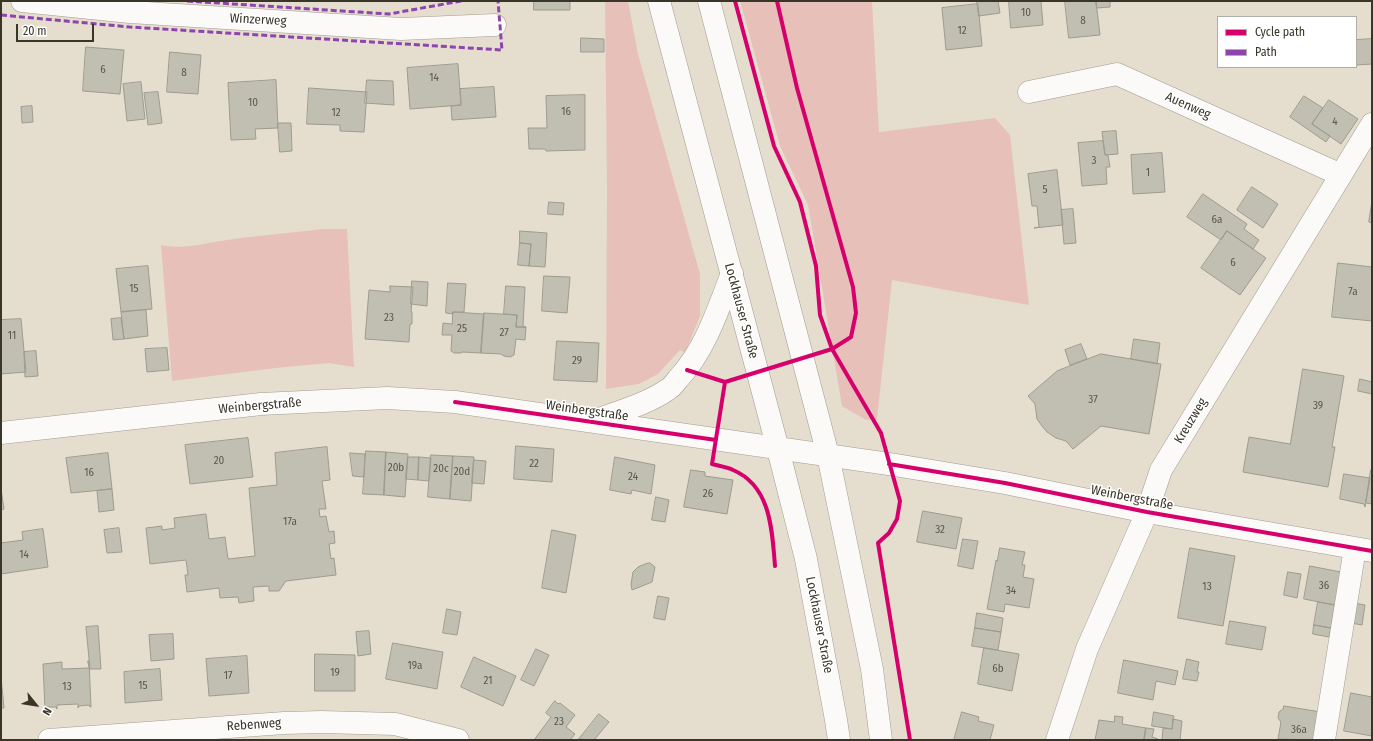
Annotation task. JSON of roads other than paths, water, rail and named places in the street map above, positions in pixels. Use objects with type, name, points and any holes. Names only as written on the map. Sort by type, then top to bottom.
[{"type":"street","name":"Winzerweg","points":[[22,1],[130,12],[401,29],[495,25]]},
{"type":"street","name":"Lockhauser Straße","points":[[659,1],[806,559],[839,740]]},
{"type":"street","points":[[709,1],[828,455],[872,669],[881,740]]},
{"type":"street","name":"Auenweg","points":[[1028,92],[1117,74],[1341,175]]},
{"type":"street","name":"Kreuzweg","points":[[1057,740],[1087,649],[1147,512],[1161,470],[1372,124]]},
{"type":"street","points":[[592,422],[668,390],[687,370],[705,340],[719,309],[732,274]]},
{"type":"street","name":"Weinbergstraße","points":[[1,433],[261,404],[387,398],[455,402],[889,464],[1005,483],[1147,512],[1363,549]]},
{"type":"street","points":[[1324,740],[1363,549]]},
{"type":"street","name":"Rebenweg","points":[[50,740],[284,723],[322,722],[395,724],[458,740]]}]
